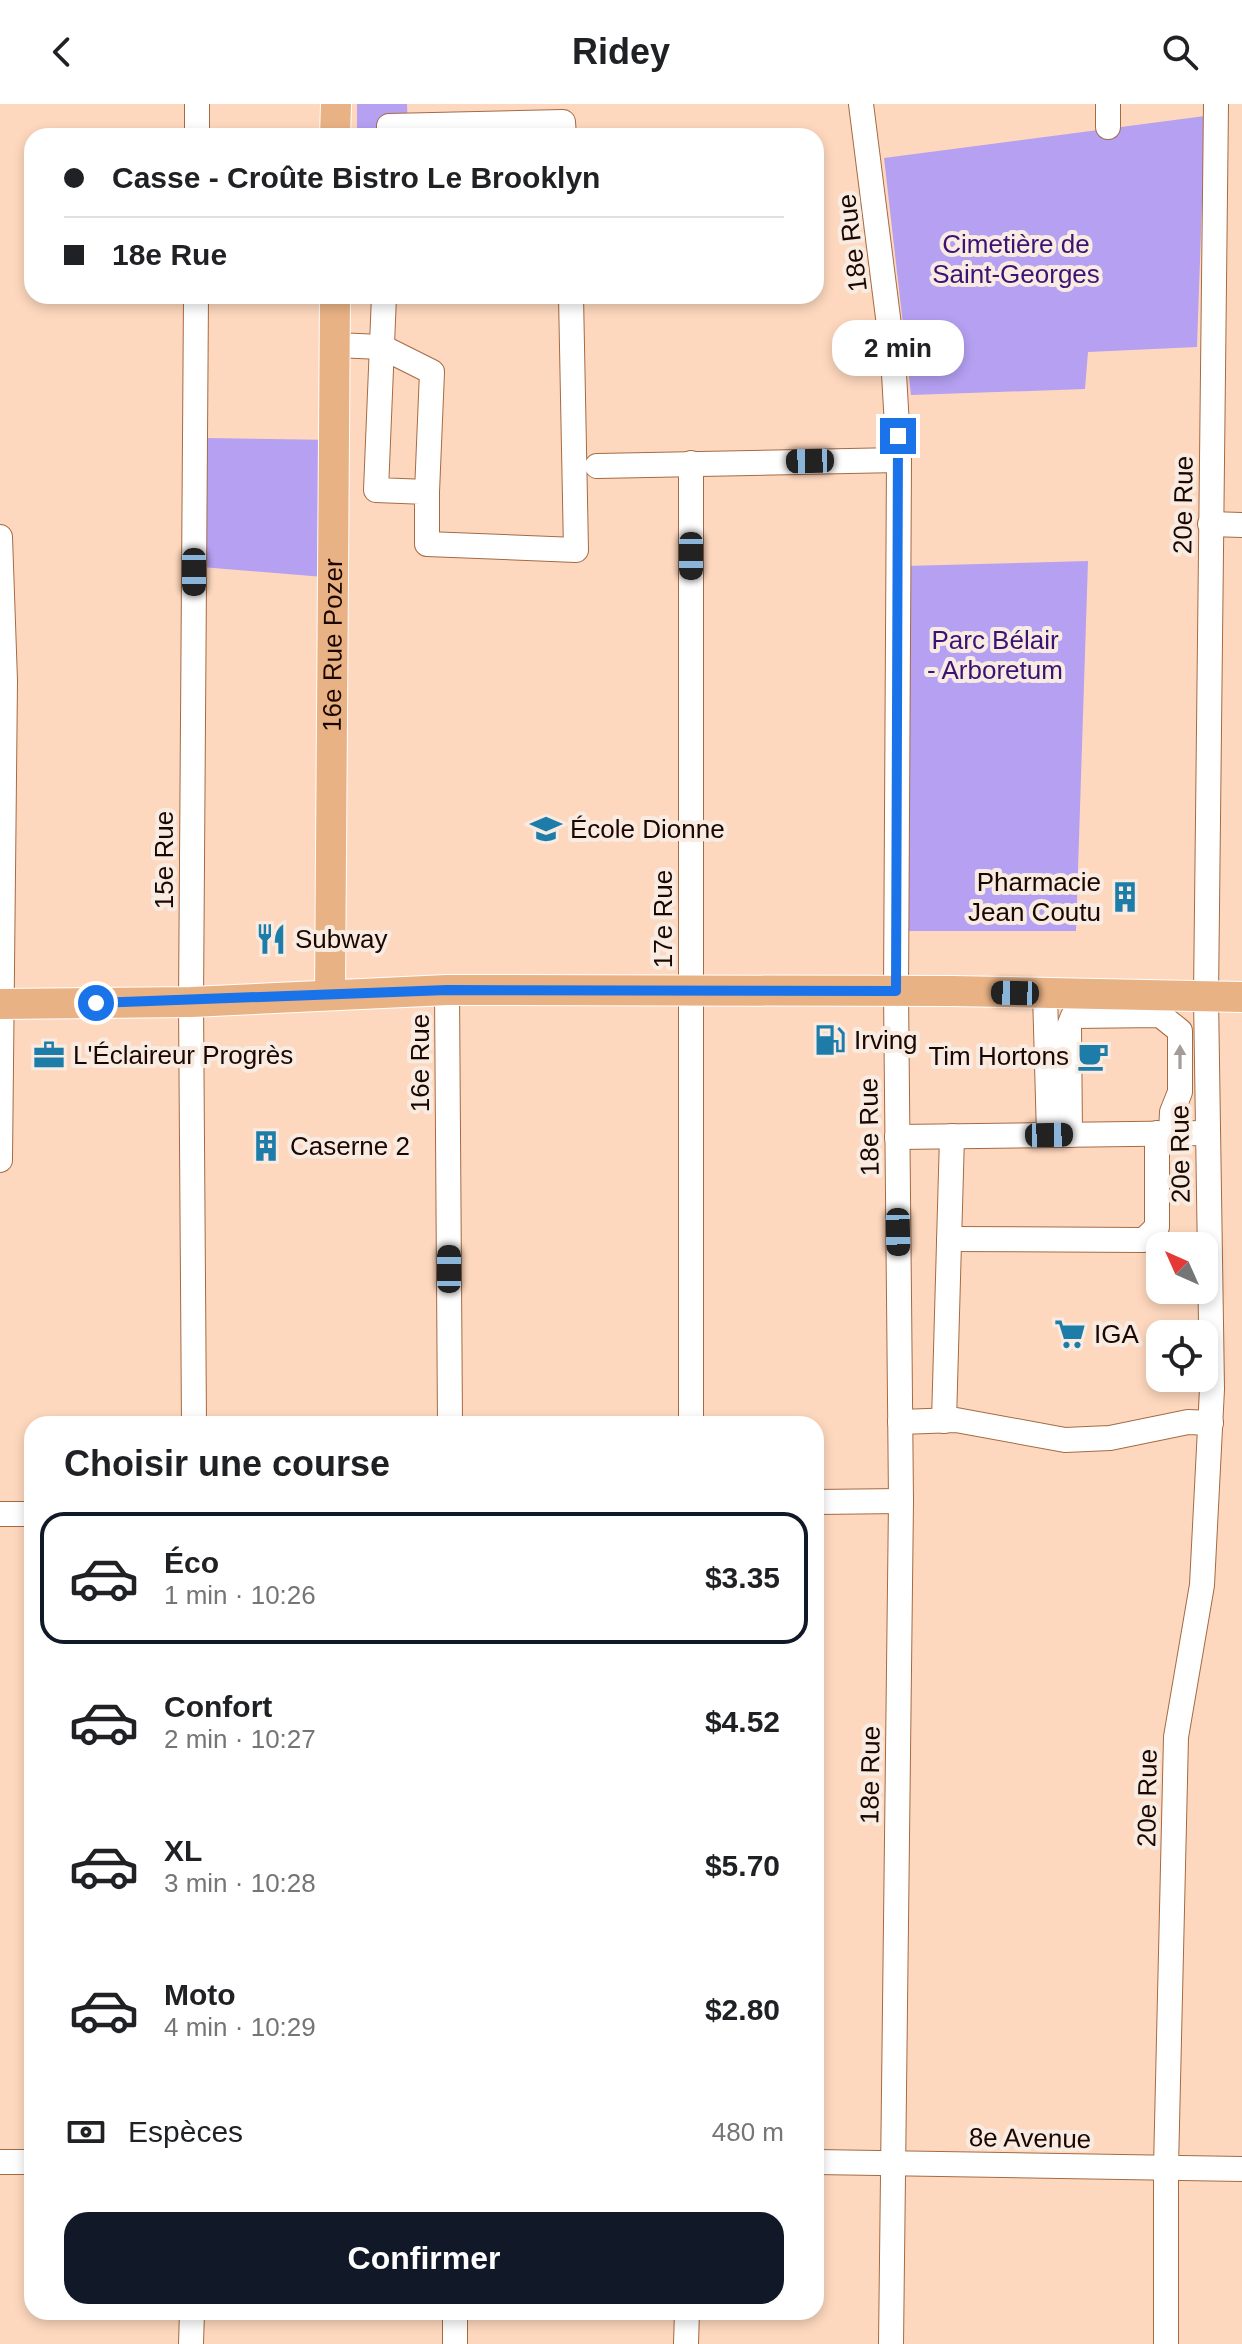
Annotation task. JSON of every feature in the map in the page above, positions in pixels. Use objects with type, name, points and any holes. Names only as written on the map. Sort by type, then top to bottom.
[{"type":"main road","points":[[335,128],[336,104]]},
{"type":"main road","name":"16e Rue Pozer","points":[[330,995],[335,304]]},
{"type":"main road","points":[[1,1004],[191,1002],[447,990],[896,991],[1242,997]]},
{"type":"street","points":[[197,104],[197,128]]},
{"type":"street","name":"18e Rue","points":[[861,104],[893,357],[899,460],[896,991],[901,1501],[891,2344]]},
{"type":"street","name":"20e Rue","points":[[1166,2344],[1166,2168],[1176,1737],[1202,1585],[1211,1423],[1206,997],[1216,104]]},
{"type":"street","points":[[389,128],[563,122],[563,128]]},
{"type":"street","name":"15e Rue","points":[[194,1416],[191,1002],[196,304]]},
{"type":"street","points":[[384,304],[376,490],[427,492]]},
{"type":"street","points":[[335,345],[382,347],[432,372],[427,544],[576,550],[571,304]]},
{"type":"street","points":[[597,466],[899,460]]},
{"type":"street","name":"17e Rue","points":[[691,463],[691,1416]]},
{"type":"street","points":[[1210,524],[1242,525]]},
{"type":"street","points":[[0,537],[5,681],[0,1160]]},
{"type":"street","name":"16e Rue","points":[[447,990],[450,1416]]},
{"type":"street","points":[[1045,993],[1060,1135]]},
{"type":"street","points":[[949,1239],[1144,1240],[1157,1227],[1164,1133],[1180,1092],[1180,1031],[1160,1015],[1073,1016],[1069,1026],[1060,1135]]},
{"type":"street","points":[[897,1137],[1208,1133]]},
{"type":"street","points":[[944,1421],[952,1136]]},
{"type":"street","points":[[900,1422],[973,1423],[1065,1440],[1110,1438],[1188,1422],[1211,1423]]},
{"type":"street","points":[[824,1502],[901,1501]]},
{"type":"street","points":[[0,1514],[24,1514]]},
{"type":"street","points":[[0,2162],[24,2162]]},
{"type":"street","name":"8e Avenue","points":[[824,2162],[1242,2169]]},
{"type":"street","points":[[191,2344],[192,2320]]},
{"type":"street","points":[[455,2320],[455,2344]]},
{"type":"street","points":[[686,2344],[687,2320]]},
{"type":"green space","points":[[357,104],[407,104],[408,128],[357,128]]},
{"type":"green space","name":"Cimetière de Saint-Georges","points":[[1205,116],[1197,347],[1088,352],[1085,389],[911,395],[884,158]]},
{"type":"green space","points":[[205,438],[335,440],[336,578],[201,567]]},
{"type":"green space","name":"Parc Bélair - Arboretum","points":[[1088,561],[1076,931],[906,931],[905,566]]},
{"type":"place","name":"École Dionne","points":[[546,829]]},
{"type":"place","name":"Pharmacie Jean Coutu","points":[[1125,897]]},
{"type":"place","name":"Subway","points":[[271,939]]},
{"type":"place","name":"Irving","points":[[830,1040]]},
{"type":"place","name":"L'Éclaireur Progrès","points":[[49,1055]]},
{"type":"place","name":"Tim Hortons","points":[[1093,1056]]},
{"type":"place","name":"Caserne 2","points":[[266,1146]]},
{"type":"place","name":"IGA","points":[[1070,1334]]},
{"type":"route","points":[[96,1003],[191,1002],[447,990],[896,991],[898,436]]}]
